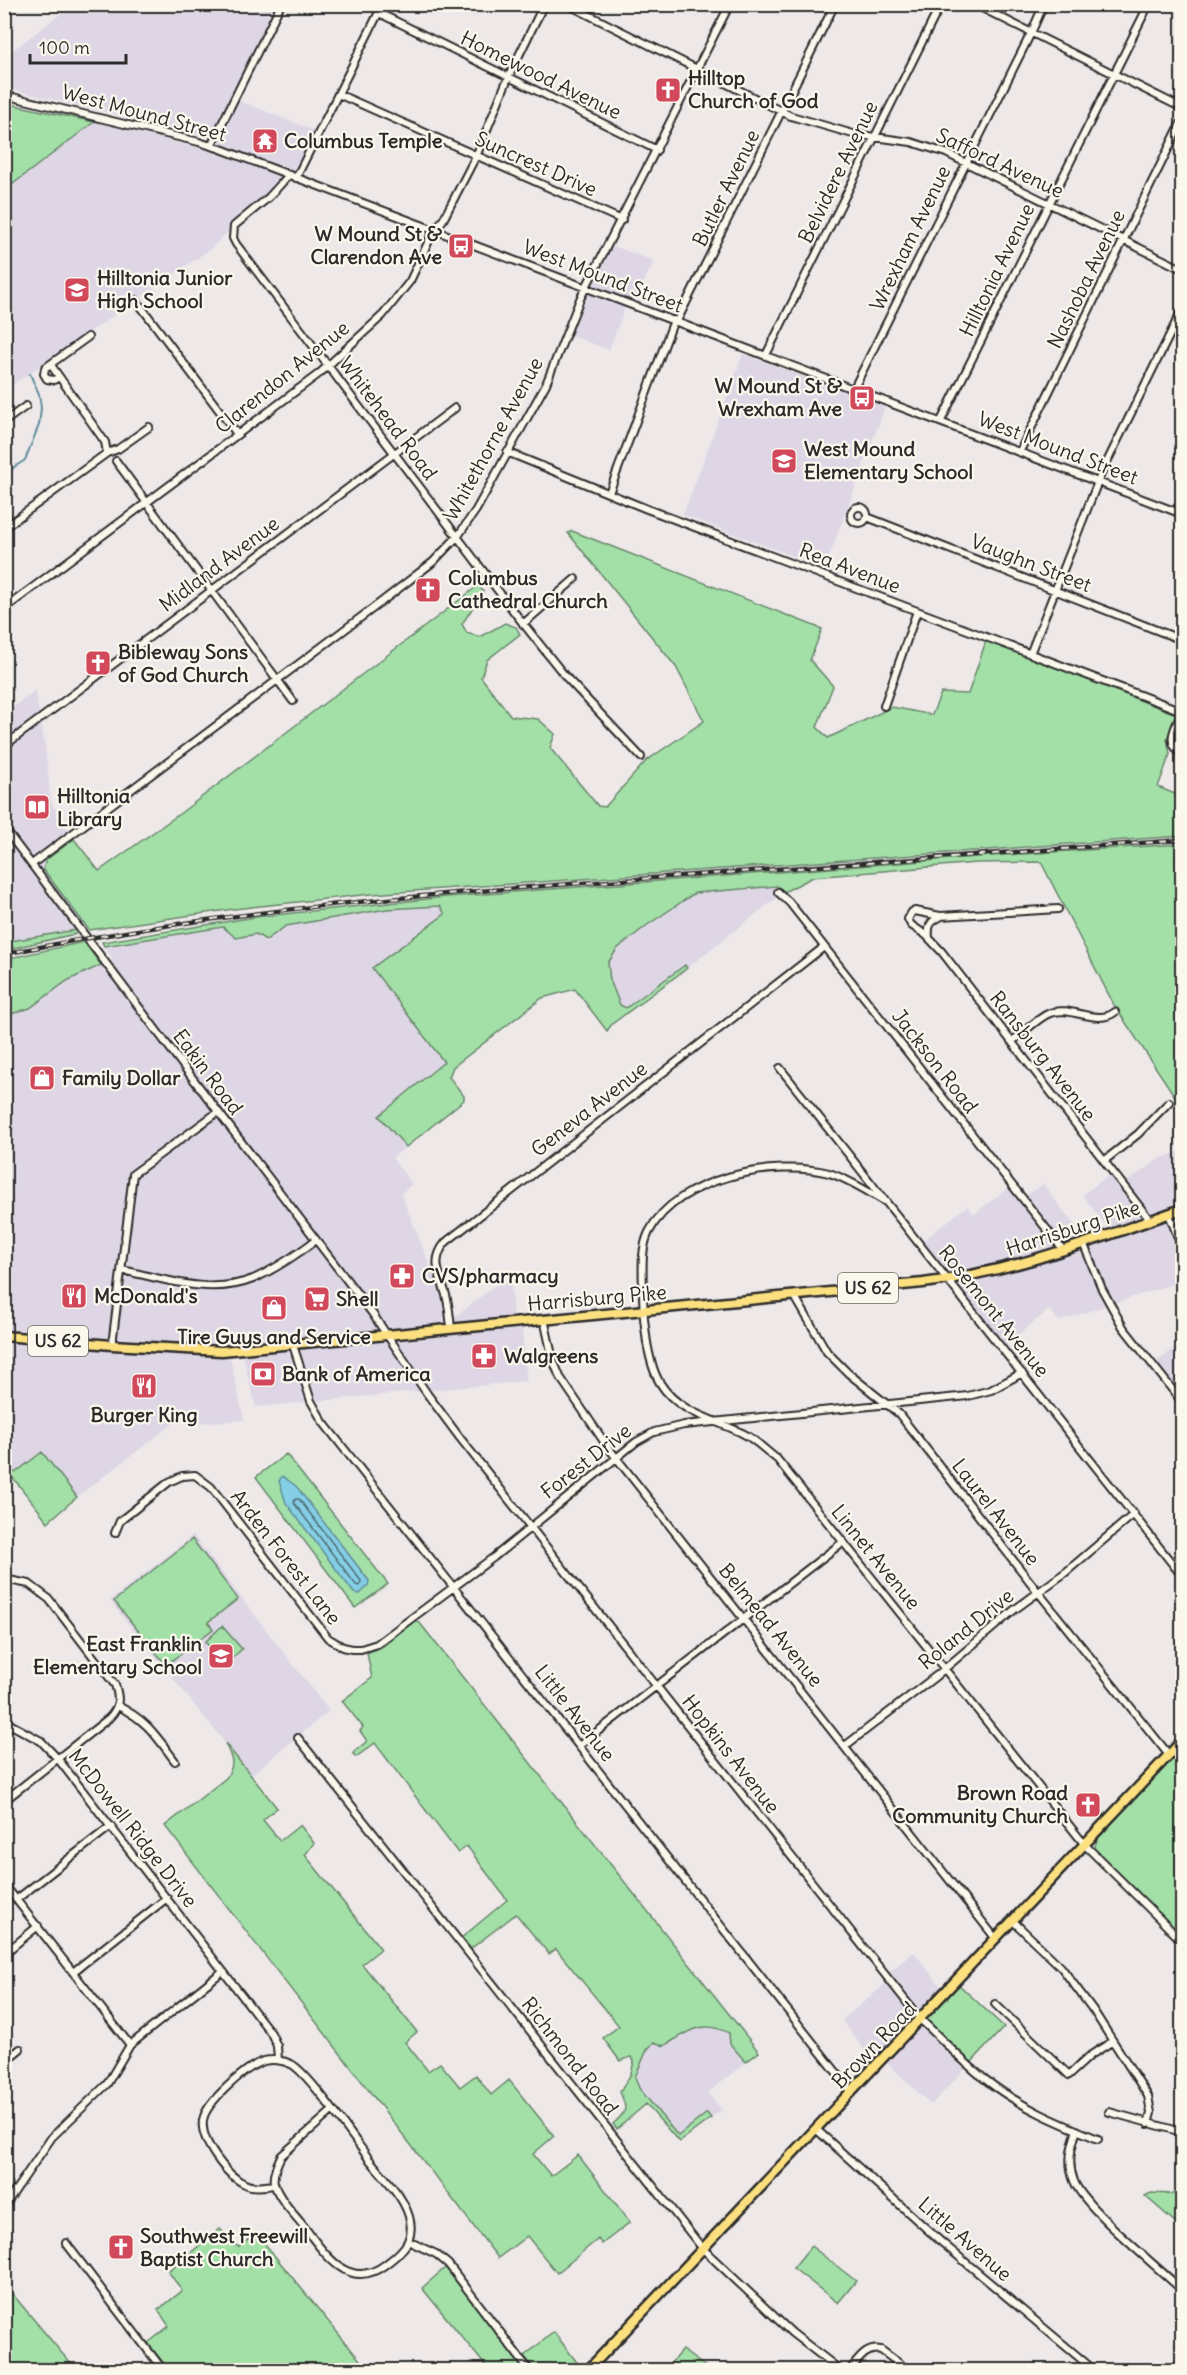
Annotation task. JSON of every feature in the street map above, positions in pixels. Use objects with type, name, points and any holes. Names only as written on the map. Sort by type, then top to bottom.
[{"type":"main road","name":"Harrisburg Pike","points":[[4,1336],[200,1351],[293,1345],[948,1280],[994,1271],[1084,1245],[1182,1209]]},
{"type":"main road","name":"Brown Road","points":[[588,2370],[1182,1741]]},
{"type":"street","points":[[212,146],[281,4]]},
{"type":"street","points":[[293,176],[338,94],[383,4]]},
{"type":"street","name":"Clarendon Avenue","points":[[4,609],[328,366],[383,315],[410,281],[434,230],[443,220],[476,156],[508,78],[544,4]]},
{"type":"street","name":"Safford Avenue","points":[[567,4],[782,112],[816,125],[853,134],[924,145],[966,162],[1182,269]]},
{"type":"street","name":"Whitethorne Avenue","points":[[32,864],[433,562],[458,536],[476,510],[546,384],[580,299],[730,4]]},
{"type":"street","name":"Butler Avenue","points":[[609,493],[676,321],[835,4]]},
{"type":"street","name":"Belvidere Avenue","points":[[766,355],[941,4]]},
{"type":"street","points":[[974,4],[1182,108]]},
{"type":"street","name":"Wrexham Avenue","points":[[854,388],[1044,4]]},
{"type":"street","name":"Hilltonia Avenue","points":[[941,422],[1149,4]]},
{"type":"street","name":"Homewood Avenue","points":[[379,13],[657,150]]},
{"type":"street","name":"Suncrest Drive","points":[[338,94],[622,220]]},
{"type":"street","name":"West Mound Street","points":[[4,95],[212,146],[1179,512]]},
{"type":"street","name":"Nashoba Avenue","points":[[1020,451],[1182,121]]},
{"type":"street","name":"Whitehead Road","points":[[293,176],[237,222],[232,232],[236,244],[523,624],[566,676],[641,757]]},
{"type":"street","points":[[136,300],[237,434]]},
{"type":"street","points":[[1030,654],[1098,481],[1182,310]]},
{"type":"street","points":[[59,377],[54,380],[45,377],[44,371],[88,337]]},
{"type":"street","points":[[51,365],[105,442],[107,453]]},
{"type":"street","points":[[4,422],[26,406]]},
{"type":"street","name":"Midland Avenue","points":[[4,747],[455,408]]},
{"type":"street","points":[[4,528],[107,453],[118,449],[149,428]]},
{"type":"street","name":"Rea Avenue","points":[[507,452],[1182,711]]},
{"type":"street","points":[[116,461],[293,701]]},
{"type":"street","points":[[1179,512],[1182,499]]},
{"type":"street","name":"Vaughn Street","points":[[867,517],[1182,640]]},
{"type":"street","points":[[523,624],[575,579]]},
{"type":"street","points":[[884,706],[917,611]]},
{"type":"street","points":[[1182,711],[1172,742],[1174,748],[1182,754]]},
{"type":"street","name":"Eakin Road","points":[[4,828],[387,1335]]},
{"type":"street","name":"Jackson Road","points":[[778,892],[789,902],[1064,1251]]},
{"type":"street","points":[[929,938],[928,928],[932,920],[940,916],[1058,909]]},
{"type":"street","name":"Ransburg Avenue","points":[[940,916],[915,911],[909,915],[909,922],[929,938],[1150,1220]]},
{"type":"street","name":"Geneva Avenue","points":[[451,1329],[447,1296],[436,1262],[439,1251],[446,1242],[824,947]]},
{"type":"street","points":[[1012,1041],[1051,1012],[1066,1011],[1094,1017],[1111,1015],[1115,1012]]},
{"type":"street","name":"Rosemont Avenue","points":[[780,1068],[1182,1576]]},
{"type":"street","points":[[1104,1161],[1138,1134],[1169,1102]]},
{"type":"street","points":[[112,1345],[133,1174],[218,1112]]},
{"type":"street","name":"Linnet Avenue","points":[[886,1202],[844,1179],[810,1169],[746,1173],[698,1188],[676,1201],[648,1233],[643,1261],[643,1310],[652,1366],[660,1383],[679,1404],[716,1423],[746,1434],[777,1459],[1085,1845],[1182,1941]]},
{"type":"street","points":[[1169,1214],[1182,1248]]},
{"type":"street","points":[[122,1270],[193,1285],[234,1284],[252,1279],[281,1265],[316,1240]]},
{"type":"street","points":[[1084,1245],[1102,1289],[1123,1326],[1182,1402]]},
{"type":"street","name":"Laurel Avenue","points":[[794,1295],[827,1352],[848,1373],[899,1414],[1169,1755]]},
{"type":"street","name":"Belmead Avenue","points":[[544,1319],[553,1360],[573,1400],[616,1458],[996,1939]]},
{"type":"street","name":"Hopkins Avenue","points":[[387,1335],[428,1395],[921,2020],[986,2080],[1036,2113],[1098,2139]]},
{"type":"street","name":"Little Avenue","points":[[293,1345],[311,1401],[323,1422],[852,2092]]},
{"type":"street","name":"Forest Drive","points":[[352,1649],[369,1648],[385,1640],[616,1458],[654,1431],[684,1425],[968,1396],[991,1390],[1022,1373]]},
{"type":"street","points":[[116,1533],[120,1521],[169,1482],[182,1476],[198,1476],[199,1468]]},
{"type":"street","name":"Arden Forest Lane","points":[[198,1476],[322,1632],[335,1644],[352,1649]]},
{"type":"street","name":"Roland Drive","points":[[845,1746],[1066,1572],[1134,1514]]},
{"type":"street","points":[[580,1745],[843,1542]]},
{"type":"street","points":[[4,1579],[29,1584],[49,1599],[115,1685],[118,1707],[109,1718],[4,1801]]},
{"type":"street","points":[[118,1707],[144,1722],[176,1761]]},
{"type":"street","name":"McDowell Ridge Drive","points":[[4,1721],[41,1741],[58,1759],[271,2033],[277,2046],[278,2060]]},
{"type":"street","name":"Richmond Road","points":[[298,1738],[703,2249],[792,2333],[840,2370]]},
{"type":"street","points":[[17,1899],[111,1826]]},
{"type":"street","points":[[4,1884],[130,2045]]},
{"type":"street","points":[[73,1972],[167,1898]]},
{"type":"street","points":[[1013,1921],[1061,1967],[1113,2041],[1148,2096],[1151,2113],[1148,2124]]},
{"type":"street","points":[[4,1954],[38,1926]]},
{"type":"street","points":[[4,2207],[52,2137],[107,2084],[130,2045],[223,1971]]},
{"type":"street","points":[[995,2004],[1069,2075],[1086,2058],[1113,2041]]},
{"type":"street","points":[[4,2062],[20,2049]]},
{"type":"street","points":[[274,2185],[258,2187],[248,2185],[230,2174],[208,2145],[203,2119],[216,2097],[250,2069],[263,2061],[278,2060],[292,2064],[303,2074],[332,2111],[404,2205],[410,2218],[411,2229],[408,2241],[397,2256],[383,2267],[365,2274],[347,2272],[332,2261],[283,2200],[274,2185],[281,2156],[332,2111]]},
{"type":"street","points":[[1109,2112],[1182,2132]]},
{"type":"street","name":"Little Avenue","points":[[817,2130],[939,2240],[1094,2370]]},
{"type":"street","points":[[1077,2130],[1071,2150],[1070,2165],[1080,2192],[1182,2290]]},
{"type":"street","points":[[408,2241],[436,2254],[448,2264],[529,2370]]},
{"type":"street","points":[[66,2243],[163,2370]]},
{"type":"street","points":[[850,2370],[861,2356],[871,2349],[876,2349],[881,2350],[908,2370]]},
{"type":"shaded area","points":[[72,5],[275,5],[230,97],[315,131],[291,179],[284,177],[209,250],[5,390],[5,190],[94,122],[204,149],[210,137],[5,88],[4,57]]},
{"type":"shaded area","points":[[611,245],[654,261],[634,302],[628,300],[609,350],[570,335]]},
{"type":"shaded area","name":"West Mound Elementary School","points":[[743,354],[885,407],[825,568],[683,515]]},
{"type":"shaded area","points":[[35,690],[45,745],[51,802],[74,839],[46,860],[43,869],[85,924],[76,930],[5,942],[5,714]]},
{"type":"shaded area","points":[[777,886],[784,892],[687,968],[684,966],[626,1008],[620,1005],[610,980],[608,963],[617,949],[646,926],[695,893]]},
{"type":"shaded area","points":[[438,904],[445,914],[425,930],[444,1063],[380,1116],[406,1147],[392,1158],[412,1184],[401,1193],[430,1266],[456,1316],[498,1283],[511,1282],[513,1320],[521,1319],[527,1381],[256,1407],[243,1356],[230,1357],[244,1420],[198,1423],[194,1417],[178,1420],[77,1497],[42,1452],[16,1472],[5,1473],[4,1016],[30,1008],[67,981],[113,959],[104,946],[223,927],[236,938],[256,934],[266,940],[286,926],[387,909]]},
{"type":"shaded area","points":[[1182,1151],[1182,1281],[1059,1321],[1049,1310],[1003,1347],[920,1243],[967,1206],[974,1214],[1014,1184],[1024,1197],[1043,1184],[1088,1243],[1113,1234],[1082,1195],[1116,1170],[1126,1182],[1161,1158]]},
{"type":"shaded area","points":[[1182,1342],[1182,1395],[1157,1362]]},
{"type":"shaded area","name":"East Franklin Elementary School","points":[[193,1535],[329,1711],[251,1775],[110,1601]]},
{"type":"shaded area","points":[[914,1952],[948,1996],[959,1985],[1004,2027],[931,2105],[883,2059],[876,2066],[842,2020],[888,1982],[884,1976]]},
{"type":"shaded area","points":[[701,2026],[716,2027],[729,2033],[730,2044],[746,2062],[708,2093],[722,2110],[711,2118],[706,2114],[678,2136],[639,2088],[635,2077],[647,2050],[655,2042],[664,2046]]},
{"type":"green space","points":[[5,103],[94,122],[5,190]]},
{"type":"green space","points":[[572,531],[822,629],[810,660],[833,686],[817,727],[828,738],[892,707],[932,715],[941,693],[968,694],[986,641],[1176,714],[1167,739],[1170,754],[1158,787],[1182,797],[1182,836],[371,894],[234,909],[89,930],[43,869],[46,860],[74,839],[99,871],[182,812],[479,585],[483,592],[462,624],[467,633],[480,637],[505,623],[516,627],[520,634],[487,660],[481,677],[511,716],[538,719],[555,734],[550,748],[598,806],[605,807],[646,761],[704,721],[676,667],[568,533]]},
{"type":"green space","points":[[1182,844],[1182,1107],[1114,1005],[1041,862],[976,863],[813,877],[784,892],[777,886],[695,893],[617,949],[608,963],[610,980],[620,1005],[626,1008],[685,965],[687,968],[612,1024],[607,1031],[575,989],[542,998],[453,1067],[449,1077],[464,1096],[464,1100],[406,1147],[379,1116],[444,1062],[372,968],[445,914],[440,906],[387,909],[286,926],[266,940],[256,934],[236,938],[223,927],[104,946],[102,942],[255,917],[446,897],[1004,855]]},
{"type":"green space","points":[[76,930],[79,933],[5,950],[5,942]]},
{"type":"green space","points":[[84,942],[101,965],[67,981],[30,1008],[5,1016],[5,959]]},
{"type":"green space","points":[[42,1452],[77,1497],[48,1522],[14,1479],[5,1480],[5,1473],[16,1472]]},
{"type":"green space","points":[[286,1454],[388,1584],[355,1608],[256,1477]],"holes":[[[282,1477],[296,1487],[369,1581]]]},
{"type":"green space","points":[[192,1539],[238,1599],[208,1622],[213,1629],[166,1665],[114,1601]]},
{"type":"green space","points":[[414,1621],[419,1622],[759,2052],[746,2062],[730,2044],[729,2033],[711,2027],[695,2029],[664,2046],[654,2042],[647,2050],[635,2077],[639,2088],[678,2136],[707,2113],[711,2118],[679,2142],[646,2104],[617,2129],[613,2124],[625,2110],[620,2092],[631,2074],[634,2061],[631,2057],[620,2061],[603,2038],[619,2026],[556,1949],[549,1954],[516,1914],[469,1950],[460,1939],[507,1900],[467,1846],[458,1853],[375,1743],[356,1757],[353,1753],[367,1741],[360,1731],[363,1727],[342,1701],[372,1678],[367,1653],[383,1646]]},
{"type":"green space","points":[[222,1626],[242,1649],[226,1664],[205,1642]]},
{"type":"green space","points":[[225,1743],[277,1808],[263,1820],[280,1841],[300,1825],[314,1843],[305,1855],[381,1949],[362,1964],[417,2032],[405,2042],[428,2071],[440,2063],[460,2087],[476,2075],[491,2095],[509,2080],[554,2136],[533,2154],[551,2176],[578,2155],[630,2222],[602,2244],[598,2239],[557,2273],[527,2236],[498,2258],[165,1826],[226,1778],[232,1761]]},
{"type":"green space","points":[[1182,1746],[1182,1936],[1094,1849],[1098,1837]]},
{"type":"green space","points":[[956,1982],[1004,2027],[970,2064],[922,2020]]},
{"type":"green space","points":[[1178,2189],[1182,2191],[1182,2228],[1145,2196],[1151,2193],[1173,2194]]},
{"type":"green space","points":[[220,2229],[238,2247],[256,2233],[368,2370],[220,2370],[201,2367],[195,2370],[169,2370],[148,2343],[169,2326],[158,2310],[182,2291],[168,2271]]},
{"type":"green space","points":[[811,2246],[856,2281],[838,2303],[793,2268]]},
{"type":"green space","points":[[446,2267],[524,2370],[489,2370],[422,2288]]},
{"type":"green space","points":[[4,2284],[76,2370],[5,2370]]},
{"type":"green space","points":[[554,2332],[581,2370],[536,2370],[524,2356]]},
{"type":"green space","points":[[682,2350],[710,2370],[665,2370]]},
{"type":"water","points":[[282,1476],[296,1486],[369,1581],[368,1586],[360,1594],[354,1593],[286,1503],[279,1481]]},
{"type":"waterway","points":[[4,474],[25,460],[39,425],[41,408],[39,394],[30,374]]},
{"type":"railway","points":[[4,954],[81,939],[235,916],[390,899],[1182,840]]},
{"type":"place","name":"Hilltop Church of God","points":[[668,90]]},
{"type":"place","name":"Columbus Temple","points":[[265,141]]},
{"type":"place","name":"W Mound St & Clarendon Ave","points":[[461,246]]},
{"type":"place","name":"Hilltonia Junior High School","points":[[77,290]]},
{"type":"place","name":"W Mound St & Wrexham Ave","points":[[862,398]]},
{"type":"place","name":"West Mound Elementary School","points":[[784,461]]},
{"type":"place","name":"Columbus Cathedral Church","points":[[428,590]]},
{"type":"place","name":"Bibleway Sons of God Church","points":[[98,663]]},
{"type":"place","name":"Hilltonia Library","points":[[37,807]]},
{"type":"place","name":"Family Dollar","points":[[42,1078]]},
{"type":"place","name":"CVS/pharmacy","points":[[402,1276]]},
{"type":"place","name":"McDonald's","points":[[74,1296]]},
{"type":"place","name":"Shell","points":[[317,1299]]},
{"type":"place","name":"Tire Guys and Service","points":[[274,1308]]},
{"type":"place","name":"Walgreens","points":[[484,1356]]},
{"type":"place","name":"Bank of America","points":[[263,1374]]},
{"type":"place","name":"Burger King","points":[[144,1386]]},
{"type":"place","name":"East Franklin Elementary School","points":[[221,1656]]},
{"type":"place","name":"Brown Road Community Church","points":[[1088,1805]]},
{"type":"place","name":"Southwest Freewill Baptist Church","points":[[121,2247]]}]
